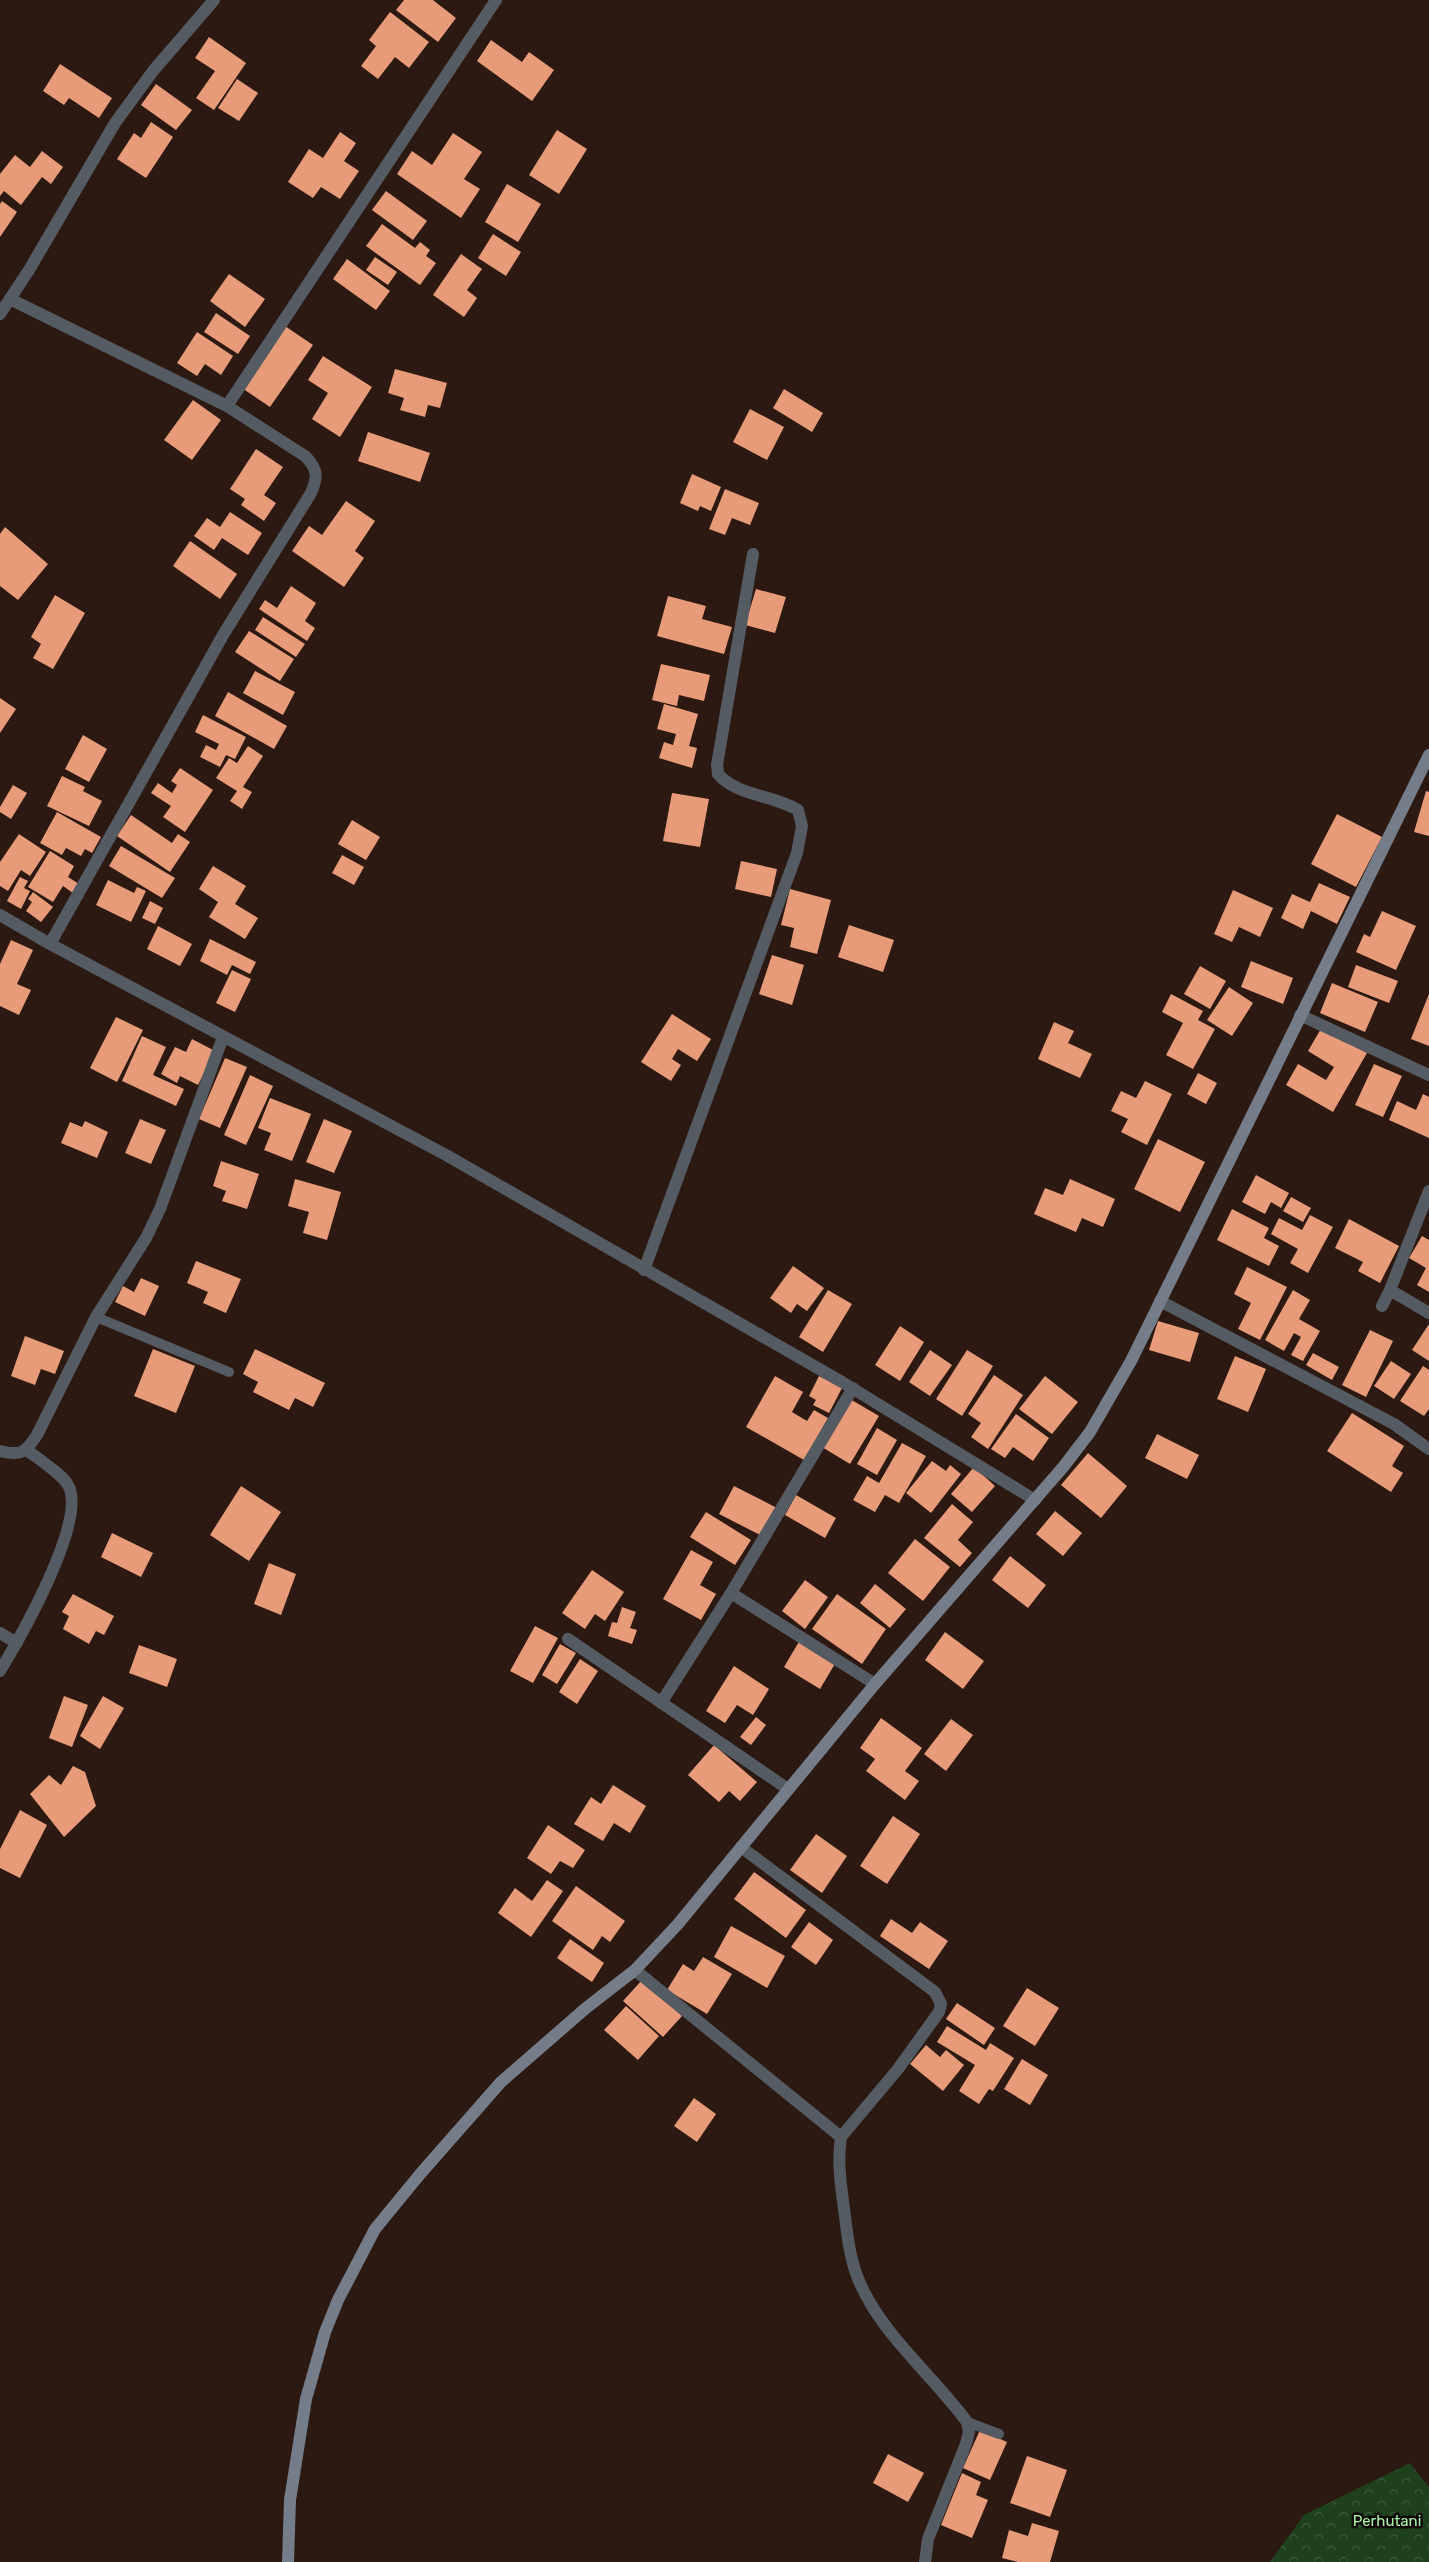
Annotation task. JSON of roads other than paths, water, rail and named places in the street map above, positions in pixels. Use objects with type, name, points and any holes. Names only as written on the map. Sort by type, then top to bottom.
[{"type":"street","points":[[0,314],[115,123],[153,71],[214,0]]},
{"type":"street","points":[[227,406],[496,0]]},
{"type":"street","points":[[10,300],[227,406],[305,456],[314,465],[317,475],[315,485],[223,635],[50,944]]},
{"type":"street","points":[[644,1270],[798,853],[802,826],[802,817],[798,810],[790,805],[735,786],[718,774],[717,765],[753,554]]},
{"type":"street","points":[[288,2562],[290,2500],[306,2399],[325,2332],[338,2300],[375,2229],[421,2173],[501,2082],[586,2008],[635,1970],[678,1924],[875,1684],[1035,1500],[1090,1432],[1131,1361],[1300,1014],[1429,756]]},
{"type":"street","points":[[0,915],[50,944],[446,1155],[853,1388],[1035,1500]]},
{"type":"street","points":[[1300,1014],[1429,1075]]},
{"type":"street","points":[[0,1451],[14,1454],[27,1450],[37,1435],[96,1316],[146,1238],[160,1209],[224,1037]]},
{"type":"street","points":[[1382,1306],[1429,1191]]},
{"type":"street","points":[[1390,1290],[1429,1313]]},
{"type":"street","points":[[1160,1300],[1394,1424],[1429,1449]]},
{"type":"street","points":[[661,1703],[731,1593],[853,1388]]},
{"type":"street","points":[[0,1671],[45,1590],[70,1523],[72,1498],[68,1484],[27,1450]]},
{"type":"street","points":[[731,1593],[875,1684]]},
{"type":"street","points":[[0,1633],[17,1643]]},
{"type":"street","points":[[568,1639],[788,1789]]},
{"type":"street","points":[[741,1847],[935,1992],[939,1998],[940,2012],[841,2137],[838,2165],[851,2251],[857,2276],[868,2301],[968,2422],[969,2432],[966,2444],[928,2539],[925,2562]]},
{"type":"street","points":[[635,1970],[841,2137]]},
{"type":"lane","points":[[96,1316],[229,1372]]},
{"type":"lane","points":[[968,2422],[999,2434]]},
{"type":"park label","name":"Perhutani","points":[[1387,2521]]}]
